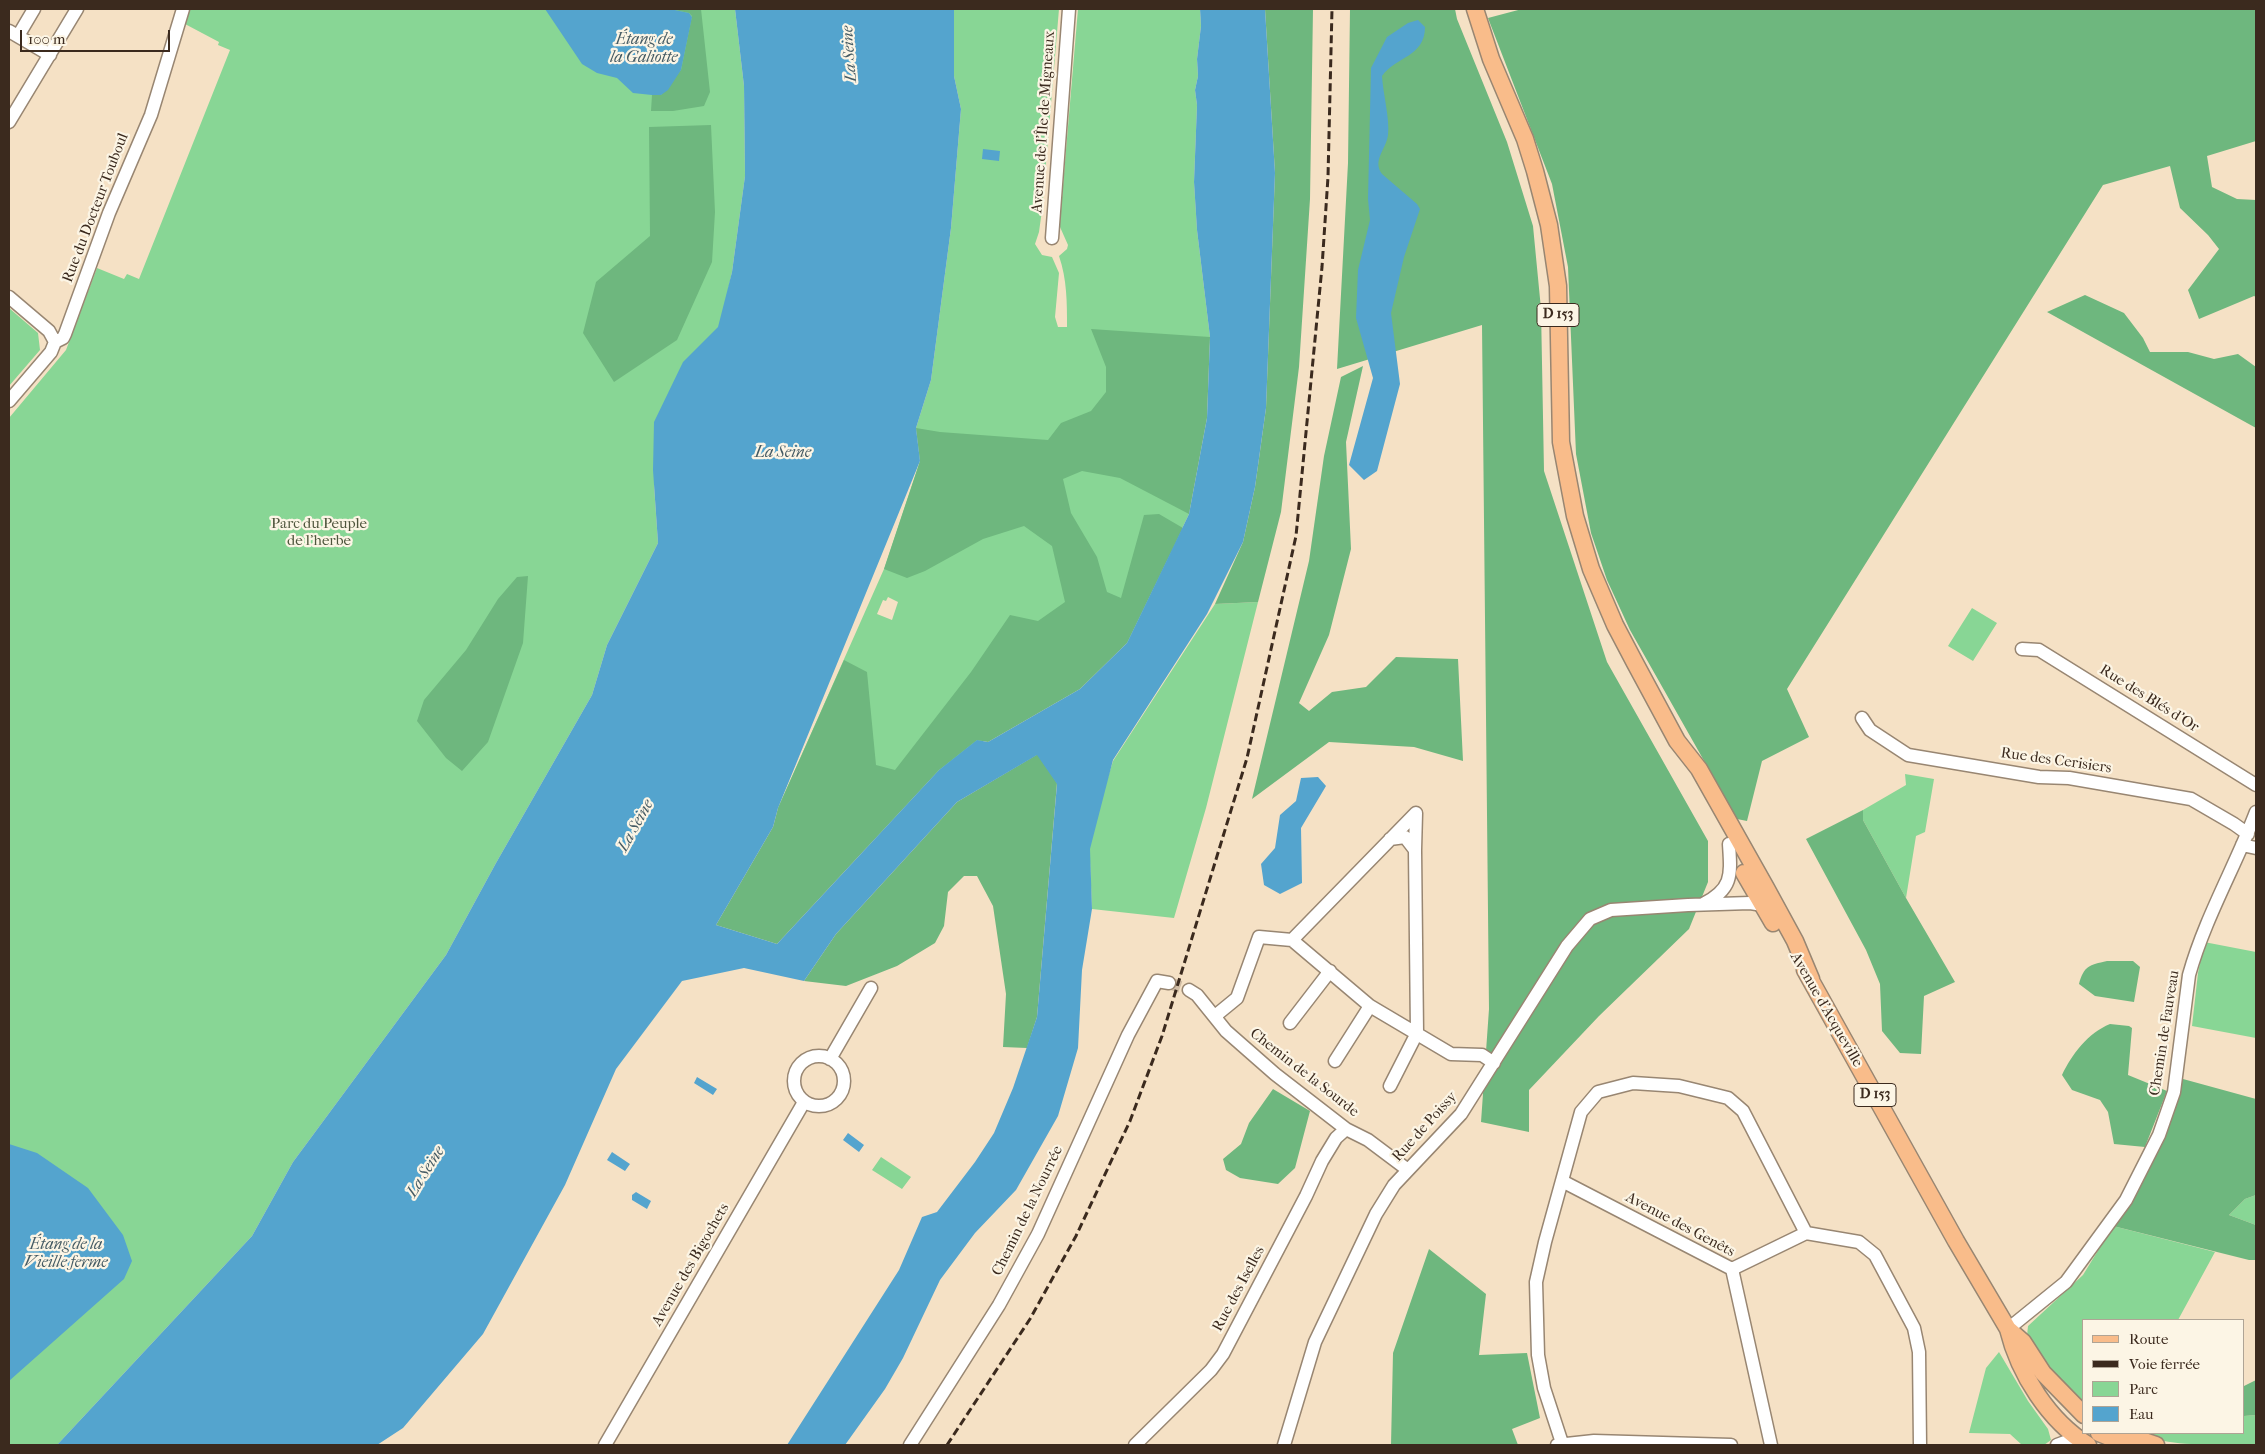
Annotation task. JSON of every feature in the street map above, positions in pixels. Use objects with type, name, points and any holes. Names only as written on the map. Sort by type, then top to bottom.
[{"type":"main road","name":"D 153","points":[[1475,9],[1491,59],[1527,147],[1549,225],[1558,286],[1562,442],[1569,491],[1581,540],[1591,569],[1615,625],[1677,742],[1698,769],[1754,874],[1792,936],[1811,979]]},
{"type":"main road","name":"Avenue d'Acqueville","points":[[1677,742],[1700,792],[1728,844],[1754,874],[1763,906],[1811,979],[1956,1241],[2008,1329]]},
{"type":"main road","name":"D 153","points":[[2008,1329],[2023,1342],[2043,1373],[2082,1414]]},
{"type":"main road","name":"D 153","points":[[2008,1329],[2013,1348],[2045,1406],[2058,1422],[2082,1440]]},
{"type":"main road","points":[[2101,1434],[2128,1445]]},
{"type":"main road","points":[[2123,1434],[2147,1445]]},
{"type":"street","points":[[34,9],[14,33],[50,55]]},
{"type":"street","points":[[9,122],[77,9]]},
{"type":"street","name":"Rue du Docteur Touboul","points":[[9,402],[51,352],[55,342],[63,338],[65,334],[109,213],[151,115],[184,9]]},
{"type":"street","name":"Avenue de l'Île de Migneaux","points":[[1052,238],[1069,9]]},
{"type":"street","points":[[9,297],[49,331],[55,342]]},
{"type":"street","name":"Rue des Blés d'Or","points":[[2022,649],[2040,650],[2256,785]]},
{"type":"street","name":"Rue des Cerisiers","points":[[1862,718],[1870,730],[1908,755],[2039,777],[2069,778],[2191,799],[2234,824],[2245,840]]},
{"type":"street","name":"Chemin de Fauveau","points":[[2008,1329],[2066,1282],[2126,1200],[2159,1136],[2174,1092],[2189,975],[2201,936],[2256,812]]},
{"type":"street","points":[[1292,940],[1416,813],[1417,1033],[1390,1086]]},
{"type":"street","points":[[1390,839],[1405,837],[1416,850]]},
{"type":"street","points":[[2245,840],[2256,848]]},
{"type":"street","points":[[1728,844],[1728,884]]},
{"type":"street","points":[[1703,904],[1716,898],[1728,884],[1743,880],[1754,874]]},
{"type":"street","points":[[1728,904],[1744,893],[1754,874]]},
{"type":"street","name":"Rue de Poissy","points":[[1285,1445],[1320,1329],[1376,1214],[1394,1185],[1461,1114],[1567,946],[1590,919],[1612,910],[1625,908],[1750,903],[1763,906]]},
{"type":"street","points":[[1215,1016],[1237,998],[1259,937],[1292,940],[1370,1006],[1451,1054],[1482,1055],[1494,1063]]},
{"type":"street","points":[[1290,1022],[1330,971]]},
{"type":"street","name":"Chemin de la Nourrée","points":[[910,1445],[999,1306],[1038,1234],[1128,1035],[1163,982]]},
{"type":"street","points":[[830,1059],[871,988]]},
{"type":"street","name":"Chemin de la Sourde","points":[[1189,990],[1197,995],[1240,1044],[1346,1129],[1368,1140],[1408,1170]]},
{"type":"street","points":[[1335,1061],[1370,1006]]},
{"type":"street","points":[[822,1056],[830,1059],[842,1070],[844,1078],[840,1094],[828,1104],[820,1106],[804,1102],[795,1088],[796,1072],[806,1059],[822,1056]]},
{"type":"street","points":[[1731,1445],[1594,1441],[1559,1444],[1544,1388],[1538,1355],[1536,1323],[1538,1270],[1581,1112],[1598,1092],[1633,1083],[1680,1086],[1728,1098],[1743,1111],[1806,1233]]},
{"type":"street","name":"Avenue des Bigochets","points":[[605,1445],[804,1102]]},
{"type":"street","name":"Rue des Iselles","points":[[1135,1445],[1211,1370],[1223,1354],[1306,1196],[1322,1161],[1336,1138],[1346,1129]]},
{"type":"street","name":"Avenue des Genêts","points":[[1562,1181],[1732,1269],[1771,1445]]},
{"type":"street","points":[[1732,1269],[1806,1233],[1859,1242],[1875,1255],[1914,1328],[1919,1352],[1920,1445]]},
{"type":"street","points":[[2057,1445],[2082,1440]]},
{"type":"green space","name":"Parc du Peuple de l'herbe","points":[[189,9],[735,9],[744,86],[745,176],[732,272],[713,358],[654,485],[658,543],[607,645],[592,695],[446,955],[293,1162],[252,1236],[57,1445],[9,1445],[9,418],[66,350],[97,268],[124,279],[127,274],[139,279],[230,50],[218,45],[219,42],[185,24]]},
{"type":"green space","points":[[670,9],[701,9],[710,92],[704,106],[673,111],[651,111],[652,95],[661,95],[681,70],[692,16],[689,13]]},
{"type":"green space","points":[[954,9],[1059,9],[1042,210],[1035,244],[1042,255],[1052,257],[1059,273],[1055,317],[1058,327],[1067,327],[1065,282],[1059,256],[1067,249],[1068,245],[1060,227],[1060,221],[1078,9],[1200,9],[1201,26],[1197,59],[1198,76],[1195,90],[1197,105],[1194,182],[1197,230],[1210,337],[1189,514],[1127,643],[939,770],[867,847],[778,808],[884,569],[920,461],[916,428],[931,380],[951,228],[961,109],[954,76]],"holes":[[[888,597],[898,602],[892,620],[877,614],[883,600],[886,601]]]},
{"type":"green space","points":[[1265,9],[1313,9],[1310,199],[1299,367],[1281,512],[1258,602],[1215,604],[1243,542],[1255,487],[1266,408],[1275,173]]},
{"type":"green space","points":[[1350,9],[1455,9],[1457,19],[1507,142],[1533,226],[1541,309],[1544,471],[1607,662],[1708,841],[1708,882],[1689,929],[1599,1016],[1529,1090],[1529,1132],[1481,1122],[1489,1009],[1482,325],[1337,369],[1348,163]]},
{"type":"green space","points":[[1522,9],[2256,9],[2256,141],[2207,156],[2212,187],[2237,199],[2256,200],[2256,297],[2254,296],[2199,319],[2188,290],[2219,249],[2208,235],[2180,208],[2170,166],[2103,185],[1787,689],[1809,737],[1762,761],[1747,821],[1737,819],[1630,630],[1607,580],[1591,533],[1576,454],[1568,267],[1552,184],[1488,18]]},
{"type":"green space","points":[[711,125],[715,212],[712,262],[677,340],[614,382],[583,333],[596,282],[650,236],[649,127]]},
{"type":"green space","points":[[2085,295],[2124,313],[2143,338],[2150,352],[2188,352],[2214,359],[2238,354],[2256,367],[2256,428],[2047,312]]},
{"type":"green space","points":[[9,308],[38,333],[40,350],[9,386]]},
{"type":"green space","points":[[1091,329],[1210,337],[1207,418],[1189,514],[1120,478],[1082,471],[1063,479],[1071,513],[1097,557],[1107,592],[1121,598],[1144,515],[1159,514],[1183,528],[1127,643],[1080,689],[988,742],[977,740],[939,770],[777,944],[716,925],[773,827],[778,808],[844,660],[867,672],[876,765],[895,770],[971,672],[1010,615],[1038,621],[1065,602],[1052,546],[1024,526],[983,539],[925,571],[907,578],[884,569],[920,461],[916,428],[940,432],[1048,440],[1061,423],[1091,411],[1106,392],[1106,367]]},
{"type":"green space","points":[[1363,366],[1346,442],[1351,549],[1329,635],[1299,703],[1309,711],[1332,692],[1366,687],[1396,657],[1458,659],[1463,761],[1414,747],[1329,742],[1252,799],[1309,561],[1324,456],[1341,377]]},
{"type":"green space","points":[[528,576],[523,643],[488,742],[462,771],[446,758],[417,721],[424,700],[466,650],[498,599],[517,577]]},
{"type":"green space","points":[[1258,602],[1206,808],[1174,918],[1092,909],[1089,838],[1113,761],[1215,604]]},
{"type":"green space","points":[[1972,608],[1997,623],[1973,661],[1948,646]]},
{"type":"green space","points":[[1038,754],[1057,783],[1037,1017],[1027,1048],[1003,1047],[1006,994],[993,906],[977,876],[964,876],[948,892],[944,926],[935,943],[897,966],[846,986],[804,981],[836,934],[957,802]]},
{"type":"green space","points":[[1905,774],[1934,779],[1925,832],[1916,836],[1906,898],[1863,820],[1863,810],[1906,785]]},
{"type":"green space","points":[[1863,810],[1863,820],[1955,982],[1924,996],[1921,1054],[1900,1053],[1882,1031],[1880,984],[1866,950],[1806,839]]},
{"type":"green space","points":[[2204,942],[2256,952],[2256,1038],[2192,1026],[2198,973]]},
{"type":"green space","points":[[2107,961],[2133,961],[2140,967],[2134,1002],[2095,996],[2079,984],[2083,973],[2088,967]]},
{"type":"green space","points":[[2110,1024],[2132,1028],[2128,1075],[2167,1091],[2145,1147],[2114,1144],[2108,1112],[2100,1100],[2072,1090],[2062,1075],[2082,1045],[2095,1033]]},
{"type":"green space","points":[[2183,1079],[2256,1099],[2256,1195],[2245,1199],[2229,1215],[2256,1225],[2256,1260],[2249,1260],[2113,1226],[2144,1180],[2172,1097]]},
{"type":"green space","points":[[1273,1089],[1310,1111],[1295,1168],[1278,1184],[1240,1178],[1226,1170],[1223,1159],[1241,1144],[1249,1123]]},
{"type":"green space","points":[[881,1157],[911,1177],[902,1189],[872,1170]]},
{"type":"green space","points":[[2256,1195],[2256,1225],[2229,1215],[2245,1199]]},
{"type":"green space","points":[[2113,1226],[2215,1252],[2179,1319],[2082,1319],[2082,1402],[2057,1383],[2027,1336],[2028,1326],[2083,1275]]},
{"type":"green space","points":[[1429,1249],[1486,1294],[1479,1355],[1527,1353],[1540,1418],[1512,1429],[1518,1445],[1391,1445],[1393,1353]]},
{"type":"green space","points":[[1999,1352],[2028,1401],[2048,1429],[2051,1440],[2044,1445],[2022,1445],[2010,1434],[1969,1433],[1986,1368]]},
{"type":"green space","points":[[2256,1380],[2256,1415],[2245,1416],[2245,1386]]},
{"type":"green space","points":[[2256,1415],[2256,1445],[2180,1443],[2150,1438],[2140,1434],[2245,1434],[2245,1416]]},
{"type":"water","name":"Étang de la Galiotte","points":[[545,9],[670,9],[689,13],[692,17],[681,70],[668,90],[661,95],[633,93],[617,78],[597,73],[582,64]]},
{"type":"water","name":"La Seine","points":[[735,9],[954,9],[954,76],[961,109],[951,228],[931,380],[916,428],[920,461],[778,808],[773,827],[716,925],[777,944],[939,770],[977,740],[988,742],[1080,689],[1127,643],[1189,514],[1207,418],[1210,337],[1197,230],[1194,182],[1197,105],[1195,90],[1198,76],[1197,59],[1201,26],[1200,9],[1265,9],[1275,173],[1266,408],[1255,487],[1243,542],[1207,614],[1113,760],[1090,849],[1092,909],[1082,970],[1078,1048],[1058,1116],[1016,1190],[975,1233],[940,1280],[903,1358],[885,1389],[845,1445],[787,1445],[899,1270],[922,1217],[937,1212],[975,1162],[994,1133],[1013,1088],[1037,1017],[1057,784],[1037,755],[957,802],[836,934],[804,981],[744,968],[682,981],[616,1069],[565,1185],[483,1334],[403,1428],[377,1445],[57,1445],[252,1236],[293,1162],[446,955],[592,695],[607,645],[658,543],[653,470],[654,422],[683,362],[718,327],[732,272],[745,176],[744,86]]},
{"type":"water","points":[[1418,20],[1425,27],[1424,37],[1420,45],[1382,76],[1388,135],[1379,159],[1379,169],[1420,209],[1404,257],[1391,313],[1400,384],[1377,471],[1364,480],[1349,465],[1373,378],[1356,318],[1358,270],[1370,220],[1368,199],[1371,68],[1387,37],[1408,23]]},
{"type":"water","points":[[983,149],[1000,151],[999,161],[982,159]]},
{"type":"water","points":[[1318,777],[1326,786],[1301,828],[1302,883],[1280,894],[1264,885],[1261,864],[1275,848],[1280,815],[1296,801],[1301,778]]},
{"type":"water","points":[[697,1077],[717,1089],[713,1095],[694,1083]]},
{"type":"water","points":[[848,1133],[864,1145],[859,1152],[843,1140]]},
{"type":"water","name":"Étang de la Vieille ferme","points":[[9,1144],[37,1153],[88,1188],[123,1235],[132,1261],[124,1279],[9,1381]]},
{"type":"water","points":[[612,1152],[630,1164],[625,1171],[607,1160]]},
{"type":"water","points":[[636,1192],[651,1201],[647,1209],[632,1200],[632,1195]]},
{"type":"tunnel","points":[[1169,983],[1189,990]]},
{"type":"railway","points":[[947,1445],[1030,1319],[1076,1236],[1130,1121],[1162,1036],[1247,758],[1296,536],[1322,267],[1328,177],[1332,9]]}]
